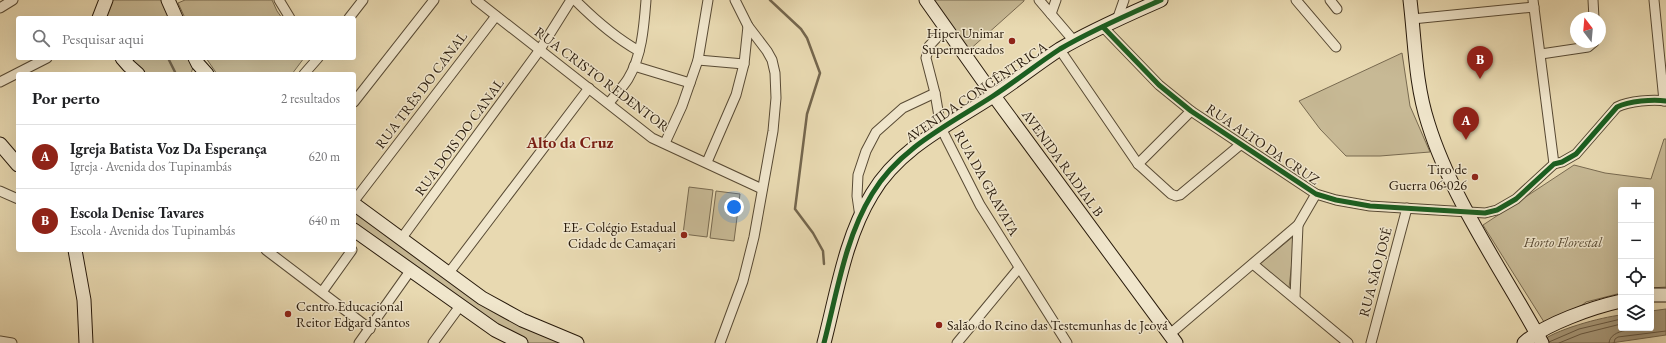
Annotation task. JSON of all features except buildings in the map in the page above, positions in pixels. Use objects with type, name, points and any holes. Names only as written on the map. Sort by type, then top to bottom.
[{"type":"street","points":[[0,8],[13,0]]},
{"type":"street","points":[[95,0],[99,16]]},
{"type":"street","points":[[100,16],[106,0]]},
{"type":"street","points":[[168,0],[175,16]]},
{"type":"street","points":[[279,0],[289,16]]},
{"type":"street","points":[[351,0],[361,4],[352,16]]},
{"type":"street","points":[[356,99],[434,0]]},
{"type":"street","name":"RUA CRISTO REDENTOR","points":[[476,0],[539,51],[652,138],[707,162],[762,189]]},
{"type":"street","name":"RUA DOIS DO CANAL","points":[[401,239],[539,51],[571,0]]},
{"type":"street","points":[[575,0],[596,21],[620,40],[639,51]]},
{"type":"street","points":[[608,103],[628,79],[634,66],[644,28],[646,0]]},
{"type":"street","points":[[665,144],[698,60],[708,0]]},
{"type":"street","points":[[720,343],[743,281],[754,237],[773,131],[776,98],[775,73],[772,60],[748,26],[735,0]]},
{"type":"street","name":"AVENIDA RADIAL B","points":[[926,0],[994,96],[1173,339]]},
{"type":"street","points":[[1039,0],[1074,42]]},
{"type":"street","points":[[1051,14],[1056,0]]},
{"type":"street","points":[[1117,20],[1124,0]]},
{"type":"street","name":"AVENIDA CONCÊNTRICA","points":[[824,343],[848,252],[860,218],[872,194],[890,169],[914,148],[941,128],[994,96],[1060,50],[1117,20],[1161,0]]},
{"type":"street","points":[[1296,0],[1336,47]]},
{"type":"street","points":[[1330,0],[1337,8]]},
{"type":"street","points":[[1410,0],[1420,91],[1428,122],[1440,157],[1468,213],[1539,339]]},
{"type":"street","points":[[1593,0],[1594,12]]},
{"type":"street","points":[[1654,0],[1663,64],[1665,101]]},
{"type":"street","points":[[1412,19],[1533,4],[1541,54],[1554,164]]},
{"type":"street","name":"RUA TRÊS DO CANAL","points":[[356,198],[496,16]]},
{"type":"street","points":[[707,162],[736,95],[744,64],[748,26]]},
{"type":"street","name":"RUA ALTO DA CRUZ","points":[[1103,27],[1159,85],[1191,111],[1240,145],[1316,194],[1336,200],[1370,206],[1485,214],[1497,210],[1516,199],[1554,164],[1566,160],[1576,154],[1617,107],[1623,104],[1665,101]]},
{"type":"street","name":"RUA DA GRAVATA","points":[[946,28],[929,46],[926,58],[941,128],[980,205],[1068,343]]},
{"type":"street","points":[[1541,54],[1581,48]]},
{"type":"street","points":[[1060,50],[1138,164],[1171,194],[1176,196],[1180,195],[1240,145]]},
{"type":"street","points":[[20,72],[44,60]]},
{"type":"street","points":[[124,60],[136,72]]},
{"type":"street","points":[[306,72],[316,60]]},
{"type":"street","points":[[698,60],[744,64]]},
{"type":"street","points":[[634,66],[690,83]]},
{"type":"street","points":[[0,82],[16,74]]},
{"type":"street","points":[[448,274],[589,88]]},
{"type":"street","points":[[860,218],[857,196],[858,175],[866,151],[876,132],[903,108],[934,93]]},
{"type":"street","points":[[1138,164],[1191,111]]},
{"type":"street","points":[[0,144],[16,163]]},
{"type":"street","points":[[0,191],[16,198]]},
{"type":"street","points":[[1173,339],[1253,264],[1298,225],[1316,194]]},
{"type":"street","points":[[356,205],[488,302],[522,320],[577,343]]},
{"type":"street","name":"RUA SÃO JOSÉ","points":[[1371,343],[1407,208]]},
{"type":"street","points":[[1295,297],[1298,225]]},
{"type":"street","points":[[358,233],[410,271],[512,341]]},
{"type":"street","points":[[75,252],[84,300],[86,343]]},
{"type":"street","points":[[322,292],[351,252]]},
{"type":"street","points":[[278,253],[322,292],[370,329]]},
{"type":"street","points":[[1253,264],[1295,297],[1348,343]]},
{"type":"street","points":[[957,343],[1019,268]]},
{"type":"street","points":[[360,343],[410,271]]},
{"type":"street","points":[[1654,295],[1666,295]]},
{"type":"street","points":[[1524,343],[1539,339],[1573,317],[1607,304],[1618,302]]},
{"type":"street","points":[[433,343],[460,306]]},
{"type":"street","points":[[0,341],[12,343]]},
{"type":"green space","points":[[113,0],[163,0],[170,16],[106,16],[108,6]]},
{"type":"green space","points":[[185,0],[272,0],[281,16],[184,16],[178,3]]},
{"type":"green space","points":[[929,0],[1024,0],[1024,1],[967,52]]},
{"type":"green space","points":[[1402,53],[1410,106],[1430,152],[1380,156],[1346,156],[1320,129],[1299,101]]},
{"type":"green space","points":[[130,60],[189,60],[193,67],[192,72],[143,72]]},
{"type":"green space","points":[[207,60],[302,60],[294,72],[216,72]]},
{"type":"green space","name":"Horto Florestal","points":[[1664,139],[1666,139],[1666,287],[1654,288],[1654,187],[1618,187],[1618,294],[1586,302],[1576,310],[1544,322],[1483,225],[1574,165],[1605,173],[1651,179]]},
{"type":"green space","points":[[689,187],[713,190],[707,237],[683,234]]},
{"type":"green space","points":[[716,191],[740,194],[734,241],[710,238]]},
{"type":"green space","points":[[356,209],[363,215],[565,343],[521,343],[356,231]]},
{"type":"green space","points":[[1295,235],[1289,288],[1260,264]]},
{"type":"water","points":[[1666,309],[1666,335],[1611,343],[1539,343],[1555,333],[1566,329],[1590,321],[1618,315],[1618,331],[1654,331],[1654,311]]},
{"type":"waterway","points":[[770,0],[801,29],[807,38],[820,73],[807,114],[795,209],[813,233],[823,251],[824,264]]},
{"type":"waterway","points":[[169,60],[175,72]]},
{"type":"cycle path","points":[[824,343],[848,247],[855,229],[872,194],[896,163],[926,138],[993,96],[1060,49],[1097,29],[1161,0]]},
{"type":"cycle path","points":[[1103,27],[1159,85],[1191,111],[1316,194],[1336,200],[1370,206],[1485,213],[1497,210],[1516,199],[1554,164],[1562,162],[1576,154],[1617,107],[1628,103],[1641,101],[1666,101]]},
{"type":"place","name":"Hiper Unimar Supermercados","points":[[1012,41]]},
{"type":"place","name":"Escola Denise Tavares","points":[[1480,79]]},
{"type":"place","name":"Igreja Batista Voz Da Esperança","points":[[1466,140]]},
{"type":"place","name":"Tiro de Guerra 06-026","points":[[1475,177]]},
{"type":"place","name":"EE- Colégio Estadual Cidade de Camaçari","points":[[684,235]]},
{"type":"place","name":"Centro Educacional Reitor Edgard Santos","points":[[288,314]]},
{"type":"place","name":"Salão do Reino das Testemunhas de Jeová","points":[[939,325]]},
{"type":"district","name":"Alto da Cruz","points":[[570,142]]}]
